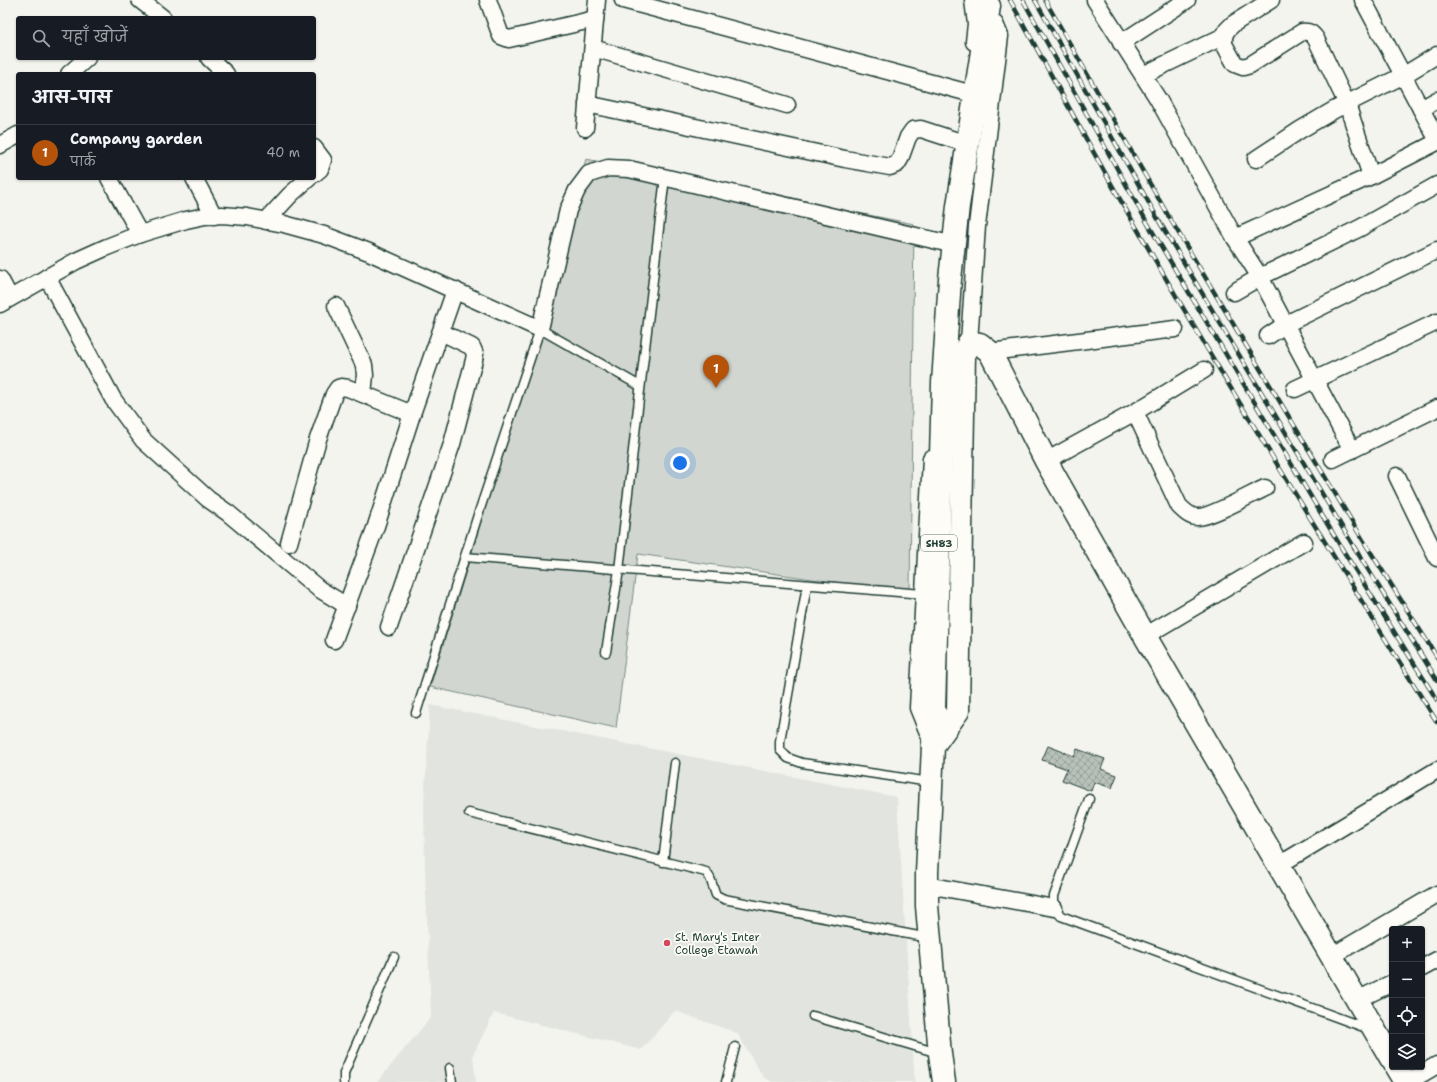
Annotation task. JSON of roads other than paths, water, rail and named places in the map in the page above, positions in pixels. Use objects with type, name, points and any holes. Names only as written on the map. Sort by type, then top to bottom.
[{"type":"street","points":[[140,0],[160,16]]},
{"type":"street","points":[[488,0],[501,36],[509,39],[595,19]]},
{"type":"street","points":[[585,128],[597,0]]},
{"type":"street","points":[[623,0],[969,93]]},
{"type":"street","points":[[1095,0],[1158,99],[1235,238],[1260,277],[1352,450]]},
{"type":"street","points":[[1121,43],[1187,0]]},
{"type":"street","points":[[1271,0],[1233,24],[1227,30],[1224,36],[1224,44],[1235,64],[1243,67],[1250,65],[1302,32],[1307,31],[1312,34],[1316,39],[1347,104],[1371,176]]},
{"type":"street","points":[[1235,238],[1371,176],[1437,140],[1422,109],[1363,0]]},
{"type":"street","points":[[983,8],[995,24],[1000,36],[977,226],[969,342],[964,353],[958,711],[933,746],[918,708],[936,366],[946,243],[969,93],[976,24],[983,8]]},
{"type":"street","name":"SH83","points":[[944,1082],[940,1054],[927,906],[943,382],[950,279],[983,8]]},
{"type":"street","points":[[1142,75],[1224,36]]},
{"type":"street","points":[[592,48],[787,105]]},
{"type":"street","points":[[1256,159],[1300,130],[1404,75],[1437,55]]},
{"type":"street","points":[[71,72],[85,60]]},
{"type":"street","points":[[211,60],[224,72]]},
{"type":"street","points":[[1422,109],[1437,100]]},
{"type":"street","points":[[587,104],[845,160],[890,167],[897,164],[900,160],[908,137],[913,130],[921,129],[961,142]]},
{"type":"street","points":[[0,145],[16,136]]},
{"type":"street","points":[[316,150],[323,160],[320,168],[316,172]]},
{"type":"street","points":[[0,279],[5,301],[76,261],[140,234],[186,220],[205,216],[247,218],[324,235],[369,252],[540,329],[568,210],[577,190],[588,174],[608,168],[629,169],[946,243]]},
{"type":"street","points":[[110,180],[140,234]]},
{"type":"street","points":[[195,180],[214,216]]},
{"type":"street","points":[[266,221],[290,195],[307,180]]},
{"type":"street","points":[[1234,292],[1260,277],[1360,228],[1437,185]]},
{"type":"street","points":[[1268,336],[1286,324],[1437,250]]},
{"type":"street","points":[[47,278],[113,399],[143,440],[208,500],[228,513],[319,589],[347,606]]},
{"type":"street","points":[[334,640],[376,526],[412,414],[455,290]]},
{"type":"street","points":[[336,306],[364,364],[365,375],[363,394]]},
{"type":"street","points":[[1295,389],[1437,322]]},
{"type":"street","points":[[990,352],[1175,329]]},
{"type":"street","points":[[389,627],[452,444],[474,360],[474,350],[472,347],[441,332]]},
{"type":"street","points":[[969,342],[980,344],[990,352],[1046,461],[1145,636],[1389,1055]]},
{"type":"street","points":[[1046,461],[1135,412],[1204,370]]},
{"type":"street","points":[[289,542],[318,439],[336,390],[341,387],[363,394],[412,414]]},
{"type":"street","points":[[1333,459],[1437,408]]},
{"type":"street","points":[[1135,412],[1179,506],[1186,513],[1197,518],[1208,516],[1265,488]]},
{"type":"street","points":[[1397,476],[1437,558]]},
{"type":"street","points":[[1145,636],[1304,542]]},
{"type":"street","points":[[1279,865],[1437,770]]},
{"type":"street","points":[[927,885],[1054,908]]},
{"type":"street","points":[[1332,956],[1437,894]]},
{"type":"street","points":[[1425,966],[1437,960]]},
{"type":"street","points":[[1357,1000],[1389,984]]},
{"type":"street","points":[[1398,1070],[1406,1082],[1437,1064]]},
{"type":"lane","points":[[606,652],[619,570],[665,177]]},
{"type":"lane","points":[[416,713],[465,557],[540,329],[640,386]]},
{"type":"lane","points":[[465,557],[923,594]]},
{"type":"lane","points":[[807,585],[780,741],[780,750],[788,758],[802,763],[931,782]]},
{"type":"lane","points":[[663,862],[676,763]]},
{"type":"lane","points":[[1088,800],[1054,896],[1054,908],[1061,916],[1375,1031]]},
{"type":"lane","points":[[469,813],[706,872],[710,878],[716,895],[724,899],[930,938]]},
{"type":"lane","points":[[344,1082],[344,1073],[394,957]]},
{"type":"lane","points":[[813,1016],[940,1054]]},
{"type":"lane","points":[[726,1082],[735,1047]]},
{"type":"lane","points":[[450,1068],[452,1082]]},
{"type":"railway","points":[[1010,0],[1106,175],[1211,356],[1437,722]]},
{"type":"railway","points":[[1023,0],[1148,224],[1344,552],[1437,700]]},
{"type":"railway","points":[[1035,0],[1159,221],[1354,547],[1437,680]]},
{"type":"railway","points":[[1045,0],[1169,217],[1363,540],[1437,657]]},
{"type":"place","name":"Company garden","points":[[716,388]]},
{"type":"place","name":"St. Mary's Inter College Etawah","points":[[667,943]]}]
